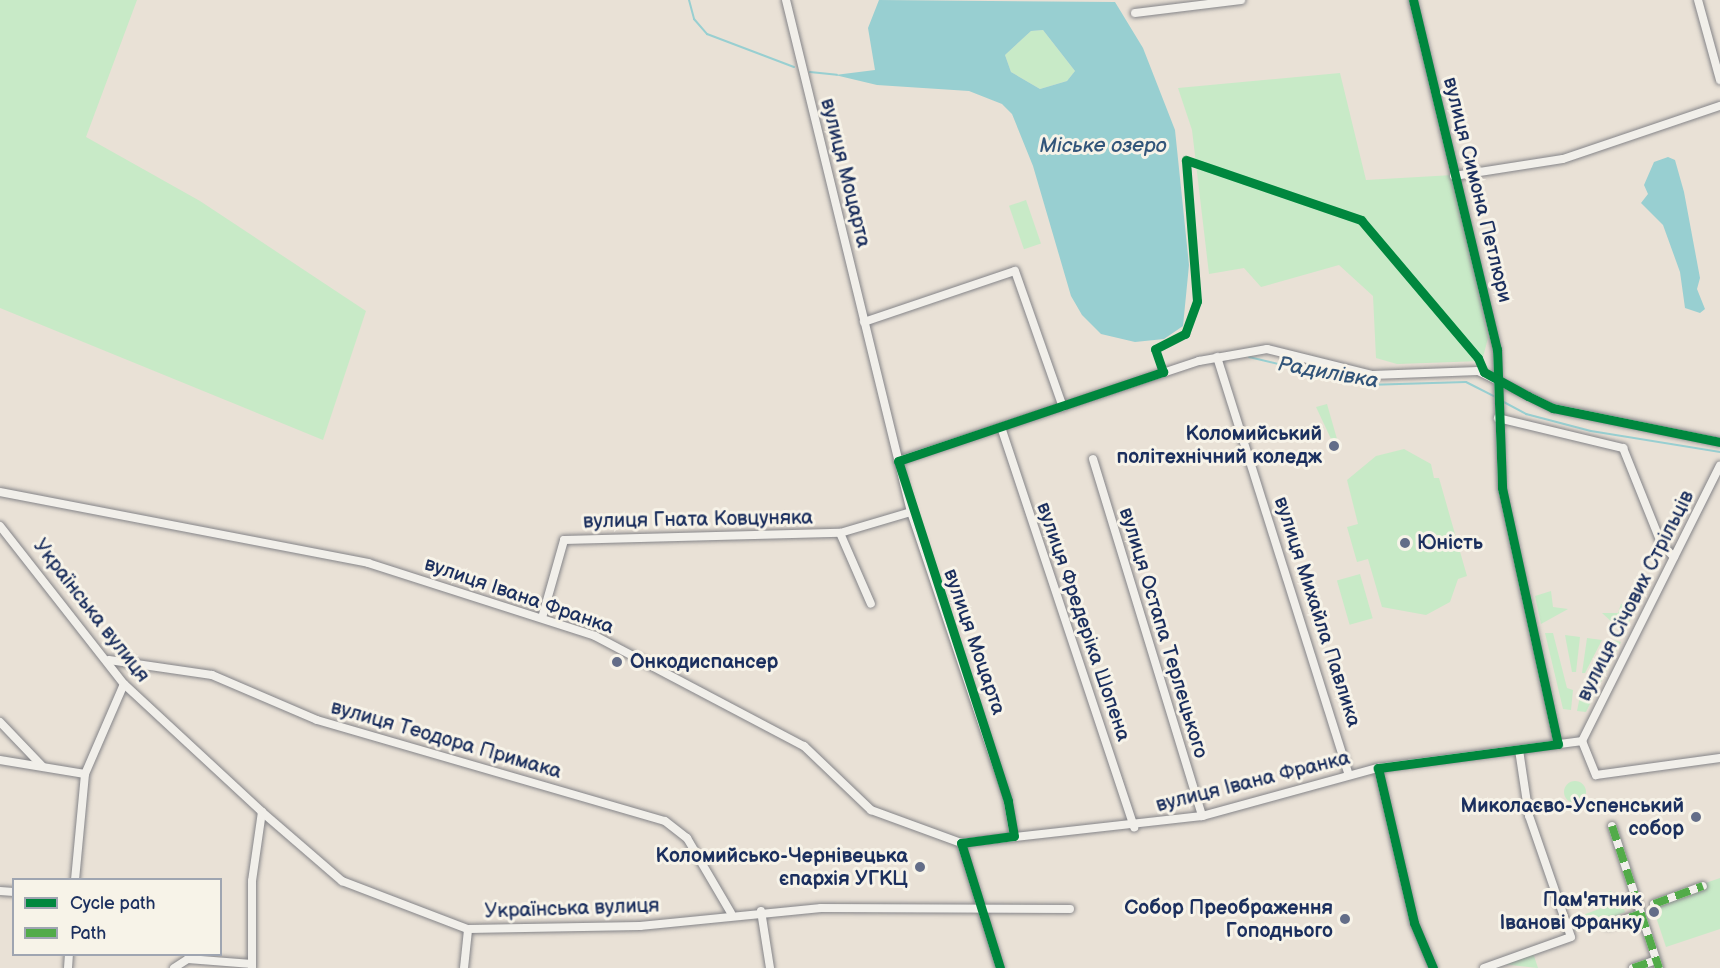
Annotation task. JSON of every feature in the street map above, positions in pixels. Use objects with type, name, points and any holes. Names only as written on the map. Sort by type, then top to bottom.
[{"type":"street","name":"вулиця Моцарта","points":[[786,0],[911,512],[1007,797],[1014,836]]},
{"type":"street","points":[[1135,13],[1241,0]]},
{"type":"street","name":"вулиця Симона Петлюри","points":[[1413,0],[1497,349],[1500,390],[1498,418]]},
{"type":"street","points":[[1698,0],[1720,80]]},
{"type":"street","points":[[1454,176],[1563,159],[1720,106]]},
{"type":"street","points":[[864,322],[1015,271],[1063,406]]},
{"type":"street","points":[[898,461],[1217,357],[1257,350],[1312,356],[1372,375],[1463,369],[1499,379],[1553,408],[1720,442]]},
{"type":"street","name":"вулиця Михайла Павлика","points":[[1217,357],[1349,775]]},
{"type":"street","points":[[1558,744],[1502,488],[1498,418],[1623,448],[1662,545],[1674,557]]},
{"type":"street","name":"вулиця Фредеріка Шопена","points":[[1001,427],[1134,827]]},
{"type":"street","name":"вулиця Остапа Терлецького","points":[[1093,459],[1202,816]]},
{"type":"street","name":"вулиця Січових Стрільців","points":[[1582,741],[1720,466]]},
{"type":"street","name":"вулиця Івана Франка","points":[[0,492],[368,563],[601,638],[767,724],[811,752],[857,799],[881,814],[961,843],[1014,836],[1134,827],[1202,816],[1378,768],[1582,741]]},
{"type":"street","name":"вулиця Гната Ковцуняка","points":[[542,618],[564,540],[840,533],[911,512]]},
{"type":"street","name":"Українська вулиця","points":[[0,526],[109,660],[124,684],[262,812],[342,881],[468,929],[640,926],[761,911],[1070,909]]},
{"type":"street","points":[[840,533],[871,604]]},
{"type":"street","name":"вулиця Теодора Примака","points":[[109,660],[212,675],[317,720],[665,821],[687,838],[731,914]]},
{"type":"street","points":[[75,878],[85,774],[124,684]]},
{"type":"street","points":[[0,722],[43,767]]},
{"type":"street","points":[[1582,741],[1596,775],[1720,758]]},
{"type":"street","points":[[1484,968],[1571,937],[1529,816],[1519,750]]},
{"type":"street","points":[[0,760],[85,774]]},
{"type":"street","points":[[1378,768],[1413,923],[1433,968]]},
{"type":"street","points":[[174,968],[188,959],[252,966],[252,881],[262,812]]},
{"type":"street","points":[[1612,826],[1658,964],[1634,968]]},
{"type":"street","points":[[961,843],[1000,968]]},
{"type":"street","points":[[1654,904],[1703,886]]},
{"type":"street","points":[[761,911],[770,968]]},
{"type":"street","points":[[1608,925],[1640,914]]},
{"type":"street","points":[[464,968],[468,929]]},
{"type":"green space","points":[[0,0],[137,0],[86,137],[200,201],[366,311],[323,440],[0,308]]},
{"type":"green space","points":[[1043,30],[1075,71],[1067,81],[1040,89],[1011,72],[1005,55],[1031,31]]},
{"type":"green space","points":[[1340,73],[1366,180],[1453,175],[1488,338],[1482,361],[1397,364],[1376,358],[1373,296],[1339,265],[1261,287],[1244,268],[1209,274],[1192,130],[1178,88]]},
{"type":"green space","points":[[1026,200],[1041,243],[1024,249],[1009,206]]},
{"type":"green space","points":[[1327,404],[1337,439],[1332,441],[1316,407]]},
{"type":"green space","name":"Юність","points":[[1404,449],[1431,464],[1434,478],[1439,478],[1467,576],[1458,579],[1450,602],[1426,615],[1382,607],[1368,559],[1357,562],[1347,527],[1358,524],[1347,480],[1376,456]]},
{"type":"green space","points":[[1360,574],[1373,618],[1350,625],[1337,581]]},
{"type":"green space","points":[[1551,591],[1553,607],[1568,609],[1541,624],[1535,596]]},
{"type":"green space","points":[[1621,604],[1635,610],[1624,633],[1602,613],[1618,613]]},
{"type":"green space","points":[[1545,633],[1553,633],[1567,688],[1573,690],[1571,710],[1563,709]]},
{"type":"green space","points":[[1565,635],[1580,637],[1576,672],[1572,672]]},
{"type":"green space","points":[[1587,638],[1602,640],[1585,673],[1582,673]]},
{"type":"green space","points":[[1613,640],[1621,642],[1586,712],[1577,711],[1581,691],[1587,692]]},
{"type":"green space","points":[[1575,781],[1583,784],[1586,792],[1583,800],[1575,803],[1567,800],[1564,792],[1567,784]]},
{"type":"green space","points":[[1720,878],[1720,929],[1666,947],[1651,902]]},
{"type":"green space","points":[[1611,891],[1614,899],[1588,909],[1585,901]]},
{"type":"green space","points":[[1621,901],[1625,912],[1575,930],[1571,919]]},
{"type":"green space","points":[[1533,953],[1538,968],[1502,964]]},
{"type":"water","name":"Міське озеро","points":[[879,0],[1115,2],[1143,48],[1175,130],[1189,265],[1183,326],[1164,339],[1135,342],[1101,334],[1082,315],[1071,296],[1033,166],[1012,114],[1002,104],[969,91],[877,85],[835,75],[875,70],[868,28]],"holes":[[[1043,30],[1075,71],[1067,81],[1040,89],[1011,72],[1005,55],[1031,31]]]},
{"type":"water","points":[[1668,157],[1675,160],[1684,192],[1700,278],[1697,289],[1705,309],[1700,313],[1685,308],[1680,272],[1663,225],[1641,203],[1648,194],[1644,185],[1654,162]]},
{"type":"waterway","points":[[689,0],[694,19],[707,34],[794,67]]},
{"type":"waterway","points":[[810,72],[837,75]]},
{"type":"waterway","name":"Радилівка","points":[[1249,357],[1366,385],[1466,382],[1496,397]]},
{"type":"waterway","name":"Радилівка","points":[[1500,400],[1526,414],[1591,431],[1720,452]]},
{"type":"marked path","points":[[1612,826],[1659,968]]},
{"type":"marked path","points":[[1654,904],[1703,886]]},
{"type":"marked path","points":[[1608,925],[1640,914]]},
{"type":"marked path","points":[[1633,968],[1656,960]]},
{"type":"cycle path","points":[[1413,0],[1497,349],[1502,488],[1558,744],[1378,768],[1414,923],[1433,968]]},
{"type":"cycle path","points":[[1000,968],[961,843],[1014,836],[1008,801],[898,461],[1163,372],[1155,349],[1185,334],[1197,301],[1186,160],[1361,220],[1478,358],[1484,372],[1528,396],[1553,408],[1720,442]]},
{"type":"place","name":"Коломийський політехнічний коледж","points":[[1334,446]]},
{"type":"place","name":"Юність","points":[[1405,543]]},
{"type":"place","name":"Онкодиспансер","points":[[617,662]]},
{"type":"place","name":"Миколаєво-Успенський собор","points":[[1696,817]]},
{"type":"place","name":"Коломийсько-Чернівецька єпархія УГКЦ","points":[[920,867]]},
{"type":"place","name":"Пам'ятник Іванові Франку","points":[[1654,912]]},
{"type":"place","name":"Собор Преображення Гоподнього","points":[[1345,919]]}]
